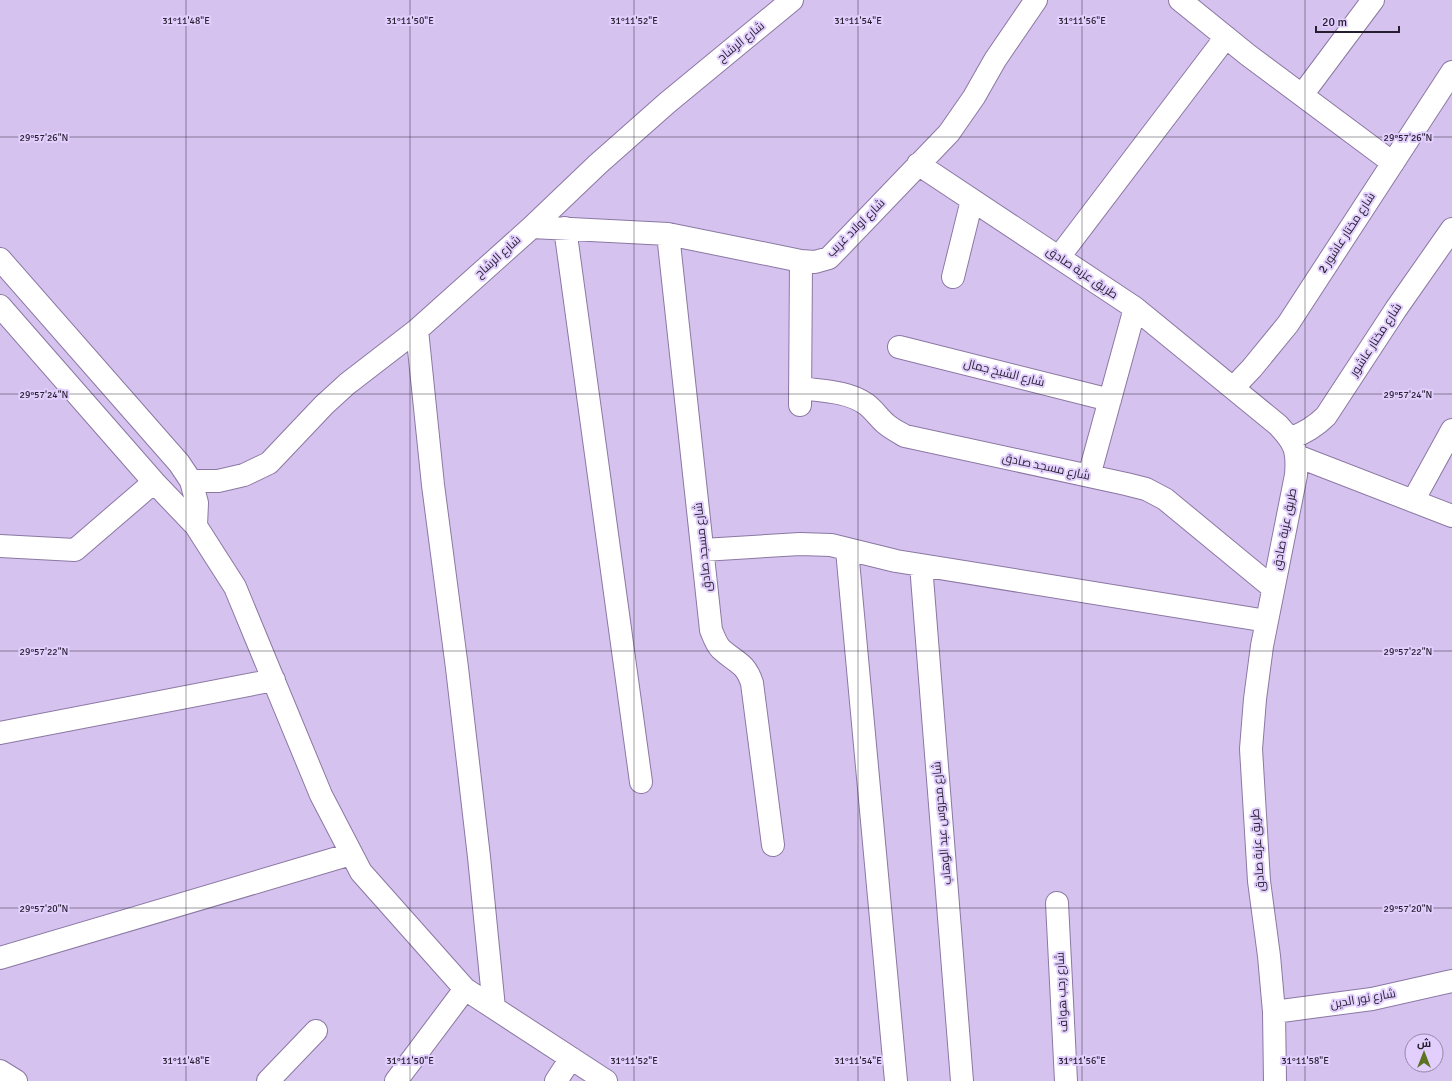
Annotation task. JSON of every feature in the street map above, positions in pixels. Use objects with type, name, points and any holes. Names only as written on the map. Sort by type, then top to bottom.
[{"type":"street","name":"شارع الرشاح","points":[[191,481],[218,481],[244,475],[269,463],[324,405],[347,384],[417,330],[532,227],[598,164],[667,104],[792,0]]},
{"type":"street","name":"شارع اولاد غريب","points":[[532,227],[668,234],[801,261],[815,262],[829,258],[949,133],[974,98],[995,60],[1036,0]]},
{"type":"street","points":[[1302,95],[1373,0]]},
{"type":"street","points":[[1195,5],[1226,37],[1393,163]]},
{"type":"street","points":[[1059,257],[1226,37]]},
{"type":"street","name":"شارع مختار عاشور 2","points":[[1233,388],[1252,368],[1288,324],[1452,72]]},
{"type":"street","name":"طريق عزبة صادق","points":[[918,164],[1135,308],[1278,425],[1294,447],[1296,475],[1262,646],[1255,699],[1251,749],[1259,881],[1269,956],[1274,1012],[1275,1081]]},
{"type":"street","points":[[953,277],[972,200]]},
{"type":"street","points":[[565,228],[641,782]]},
{"type":"street","name":"شارع مختار عاشور","points":[[1294,447],[1304,433],[1316,426],[1326,416],[1396,309],[1452,229]]},
{"type":"street","name":"شارع مسجد صادق","points":[[668,234],[711,630],[714,639],[721,648],[744,667],[752,683],[772,845]]},
{"type":"street","points":[[0,259],[179,462],[191,481],[197,503],[196,526]]},
{"type":"street","name":"شارع مسجد صادق","points":[[801,261],[800,396],[851,396],[866,403],[894,431],[905,436],[1146,489],[1165,499],[1273,588]]},
{"type":"street","points":[[0,306],[154,482],[196,526],[235,586],[321,795],[361,872],[466,989],[606,1081]]},
{"type":"street","points":[[1089,476],[1135,308]]},
{"type":"street","points":[[417,330],[433,485],[458,676],[478,849],[494,1008]]},
{"type":"street","name":"شارع الشيخ جمال","points":[[899,347],[1110,400]]},
{"type":"street","points":[[1413,501],[1452,430]]},
{"type":"street","points":[[1294,447],[1413,501],[1452,516]]},
{"type":"street","points":[[0,546],[76,550],[154,482]]},
{"type":"street","points":[[703,550],[800,544],[831,545],[877,557],[921,565],[1267,621]]},
{"type":"street","points":[[847,550],[896,1081]]},
{"type":"street","name":"شارع محروس عبد الوهاب","points":[[921,565],[962,1081]]},
{"type":"street","points":[[0,734],[274,680]]},
{"type":"street","points":[[0,958],[352,854]]},
{"type":"street","name":"شارع رجب هواف","points":[[1057,903],[1066,1081]]},
{"type":"street","name":"شارع نور الدين","points":[[1274,1012],[1372,999],[1452,981]]},
{"type":"street","points":[[396,1081],[466,989]]},
{"type":"street","points":[[268,1081],[316,1031]]},
{"type":"street","points":[[556,1081],[571,1058]]},
{"type":"street","points":[[0,1071],[16,1081]]}]
